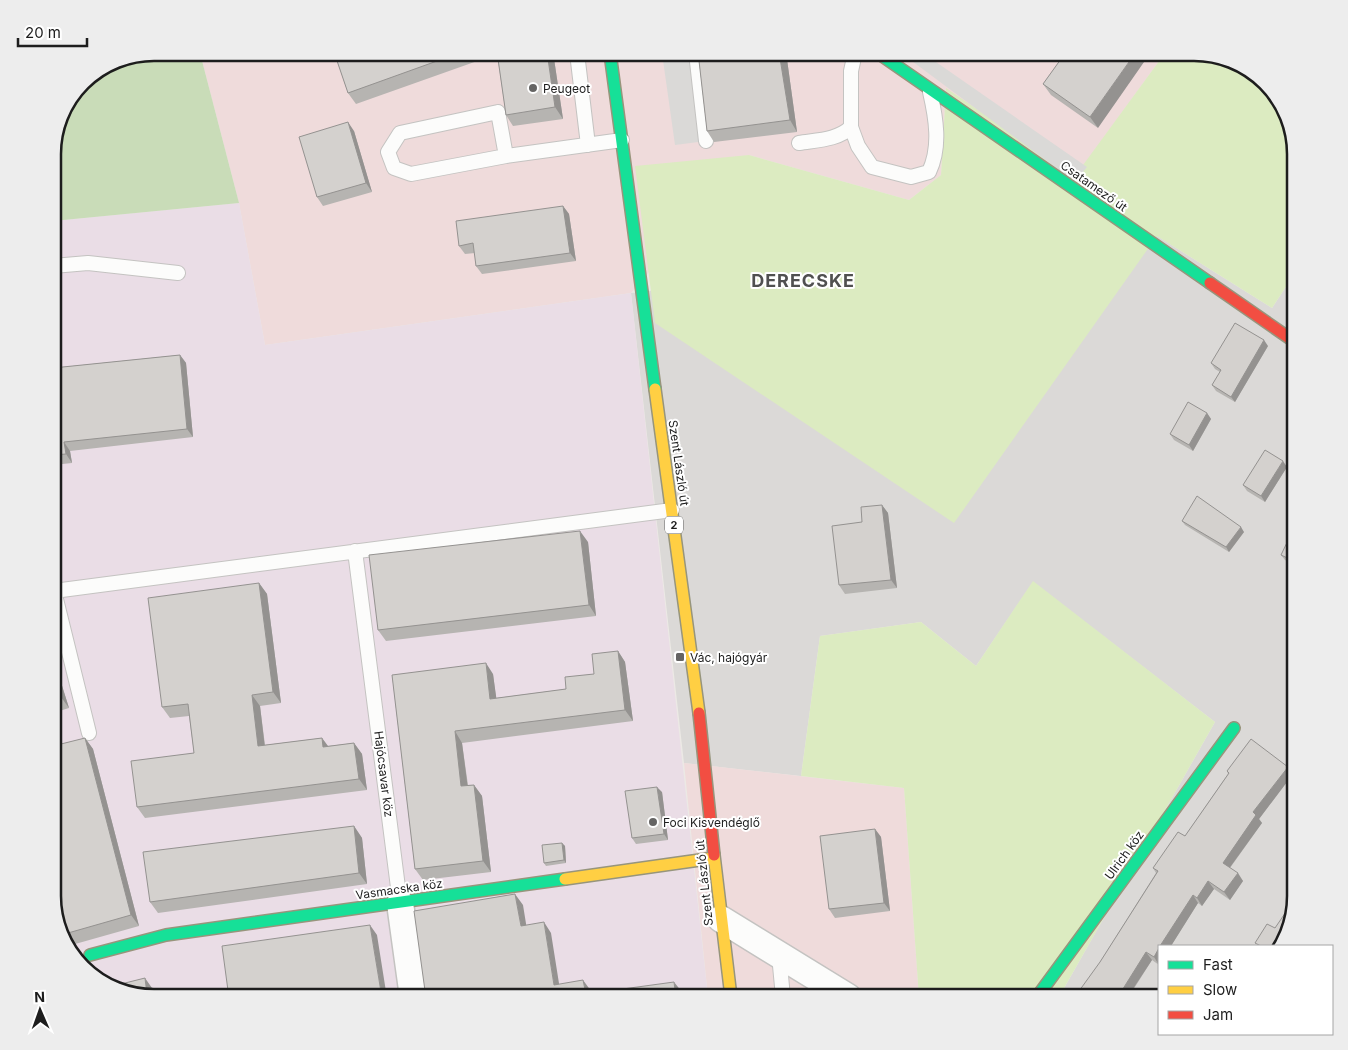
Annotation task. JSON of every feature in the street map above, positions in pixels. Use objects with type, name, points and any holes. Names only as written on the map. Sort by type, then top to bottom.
[{"type":"street","name":"Szent László út","points":[[611,61],[708,776],[714,858],[730,989]]},
{"type":"street","name":"Csatamező út","points":[[891,61],[1287,336]]},
{"type":"street","name":"Ulrich köz","points":[[1044,989],[1234,728]]},
{"type":"street","name":"Vasmacska köz","points":[[90,955],[166,935],[714,858]]},
{"type":"street","name":"Hajócsavar köz","points":[[400,902],[411,989]]},
{"type":"street","points":[[721,919],[834,989]]},
{"type":"lane","points":[[578,61],[588,145]]},
{"type":"lane","points":[[697,61],[706,141]]},
{"type":"lane","points":[[853,61],[851,71],[851,127],[858,146],[872,168],[911,177],[929,172],[936,158],[936,137],[929,88]]},
{"type":"lane","points":[[506,156],[498,112],[400,133],[388,152],[394,168],[411,174],[506,156],[622,140]]},
{"type":"lane","points":[[799,144],[832,138],[844,133],[851,127]]},
{"type":"lane","points":[[61,265],[88,263],[178,273]]},
{"type":"lane","points":[[61,588],[672,510]]},
{"type":"lane","name":"Hajócsavar köz","points":[[355,551],[400,902]]},
{"type":"lane","points":[[61,618],[89,733]]},
{"type":"lane","points":[[779,955],[782,989]]},
{"type":"shaded area","points":[[202,61],[1159,61],[1075,177],[946,89],[941,175],[909,200],[749,155],[631,293],[265,345],[239,203]]},
{"type":"shaded area","points":[[663,61],[697,61],[706,141],[675,145]]},
{"type":"shaded area","points":[[912,61],[935,61],[1087,167],[1075,182]]},
{"type":"shaded area","points":[[239,203],[265,345],[631,293],[707,989],[154,989],[136,987],[113,979],[98,970],[84,957],[66,926],[61,902],[61,220]]},
{"type":"shaded area","points":[[1157,236],[1272,308],[1287,285],[1287,896],[1284,920],[1272,945],[1158,945],[1158,989],[1064,989],[1215,722],[1033,582],[976,666],[921,622],[820,636],[801,776],[684,763],[631,293]]},
{"type":"shaded area","points":[[684,763],[904,788],[918,989],[707,989]]},
{"type":"green space","points":[[148,61],[202,61],[239,203],[61,220],[61,148],[64,130],[77,102],[102,77],[124,66]]},
{"type":"green space","points":[[1159,61],[1206,62],[1218,64],[1235,71],[1250,80],[1264,93],[1277,113],[1284,130],[1287,154],[1287,285],[1272,308],[1157,236],[954,523],[655,323],[635,166],[749,155],[909,200],[941,175],[946,88],[1075,176]]},
{"type":"green space","points":[[1033,581],[1215,722],[1064,989],[918,989],[904,788],[801,776],[820,636],[921,622],[976,666]]},
{"type":"building","points":[[337,61],[437,61],[348,93]]},
{"type":"building","name":"Peugeot","points":[[498,61],[548,61],[555,107],[506,115]]},
{"type":"building","points":[[699,61],[780,61],[790,120],[707,131]]},
{"type":"building","points":[[1060,61],[1130,61],[1090,117],[1043,84]]},
{"type":"building","points":[[348,122],[366,183],[317,197],[299,137]]},
{"type":"building","points":[[563,206],[570,253],[476,266],[473,243],[459,246],[456,221]]},
{"type":"building","points":[[1235,323],[1264,340],[1231,397],[1212,385],[1221,370],[1211,363]]},
{"type":"building","points":[[180,355],[187,429],[64,442],[66,454],[61,454],[61,367]]},
{"type":"building","points":[[1188,402],[1207,413],[1189,445],[1170,434]]},
{"type":"building","points":[[1265,450],[1283,461],[1261,496],[1243,485]]},
{"type":"building","points":[[1197,496],[1241,527],[1226,547],[1182,521]]},
{"type":"building","points":[[882,505],[891,580],[839,585],[832,526],[862,522],[861,507]]},
{"type":"building","points":[[580,531],[589,605],[378,630],[369,555]]},
{"type":"building","points":[[1287,542],[1287,558],[1281,555]]},
{"type":"building","points":[[259,583],[273,692],[252,695],[258,746],[322,738],[323,747],[354,743],[359,779],[137,807],[131,761],[194,753],[188,704],[162,707],[148,598]]},
{"type":"building","points":[[618,651],[625,710],[455,731],[461,786],[474,785],[483,861],[415,869],[392,675],[486,663],[490,699],[566,689],[565,677],[594,674],[592,654]]},
{"type":"building","points":[[85,738],[131,915],[69,933],[61,902],[61,744]]},
{"type":"building","points":[[1251,739],[1287,766],[1253,812],[1256,815],[1223,863],[1238,873],[1224,892],[1208,881],[1197,898],[1193,895],[1161,945],[1158,945],[1158,950],[1154,957],[1146,952],[1123,989],[1080,989],[1158,871],[1153,868],[1178,832],[1185,836],[1229,773],[1227,771]]},
{"type":"building","points":[[657,787],[664,834],[632,838],[625,791]]},
{"type":"building","points":[[354,826],[359,873],[150,902],[143,852]]},
{"type":"building","points":[[875,829],[884,903],[829,909],[820,836]]},
{"type":"building","points":[[562,843],[564,860],[544,863],[542,845]]},
{"type":"building","points":[[515,894],[521,926],[544,922],[554,985],[583,980],[585,989],[425,989],[414,911]]},
{"type":"building","points":[[1285,913],[1282,926],[1272,945],[1259,945],[1255,943],[1267,924],[1275,928]]},
{"type":"building","points":[[370,925],[381,989],[228,989],[222,946]]},
{"type":"building","points":[[145,978],[146,988],[136,987],[123,984]]},
{"type":"building","points":[[674,982],[675,989],[623,989]]},
{"type":"traffic: fast","points":[[611,61],[655,389]]},
{"type":"traffic: fast","points":[[890,61],[1210,283]]},
{"type":"traffic: fast","points":[[1043,989],[1234,728]]},
{"type":"traffic: fast","points":[[90,955],[166,935],[565,879]]},
{"type":"traffic: slow","points":[[655,389],[699,713]]},
{"type":"traffic: slow","points":[[714,855],[730,989]]},
{"type":"traffic: slow","points":[[565,879],[714,858]]},
{"type":"traffic: jam","points":[[1210,283],[1287,336]]},
{"type":"traffic: jam","points":[[699,713],[714,855]]},
{"type":"place","name":"Peugeot","points":[[533,88]]},
{"type":"place","name":"Vác, hajógyár","points":[[680,657]]},
{"type":"place","name":"Foci Kisvendéglő","points":[[653,822]]},
{"type":"district","name":"DERECSKE","points":[[803,280]]}]
